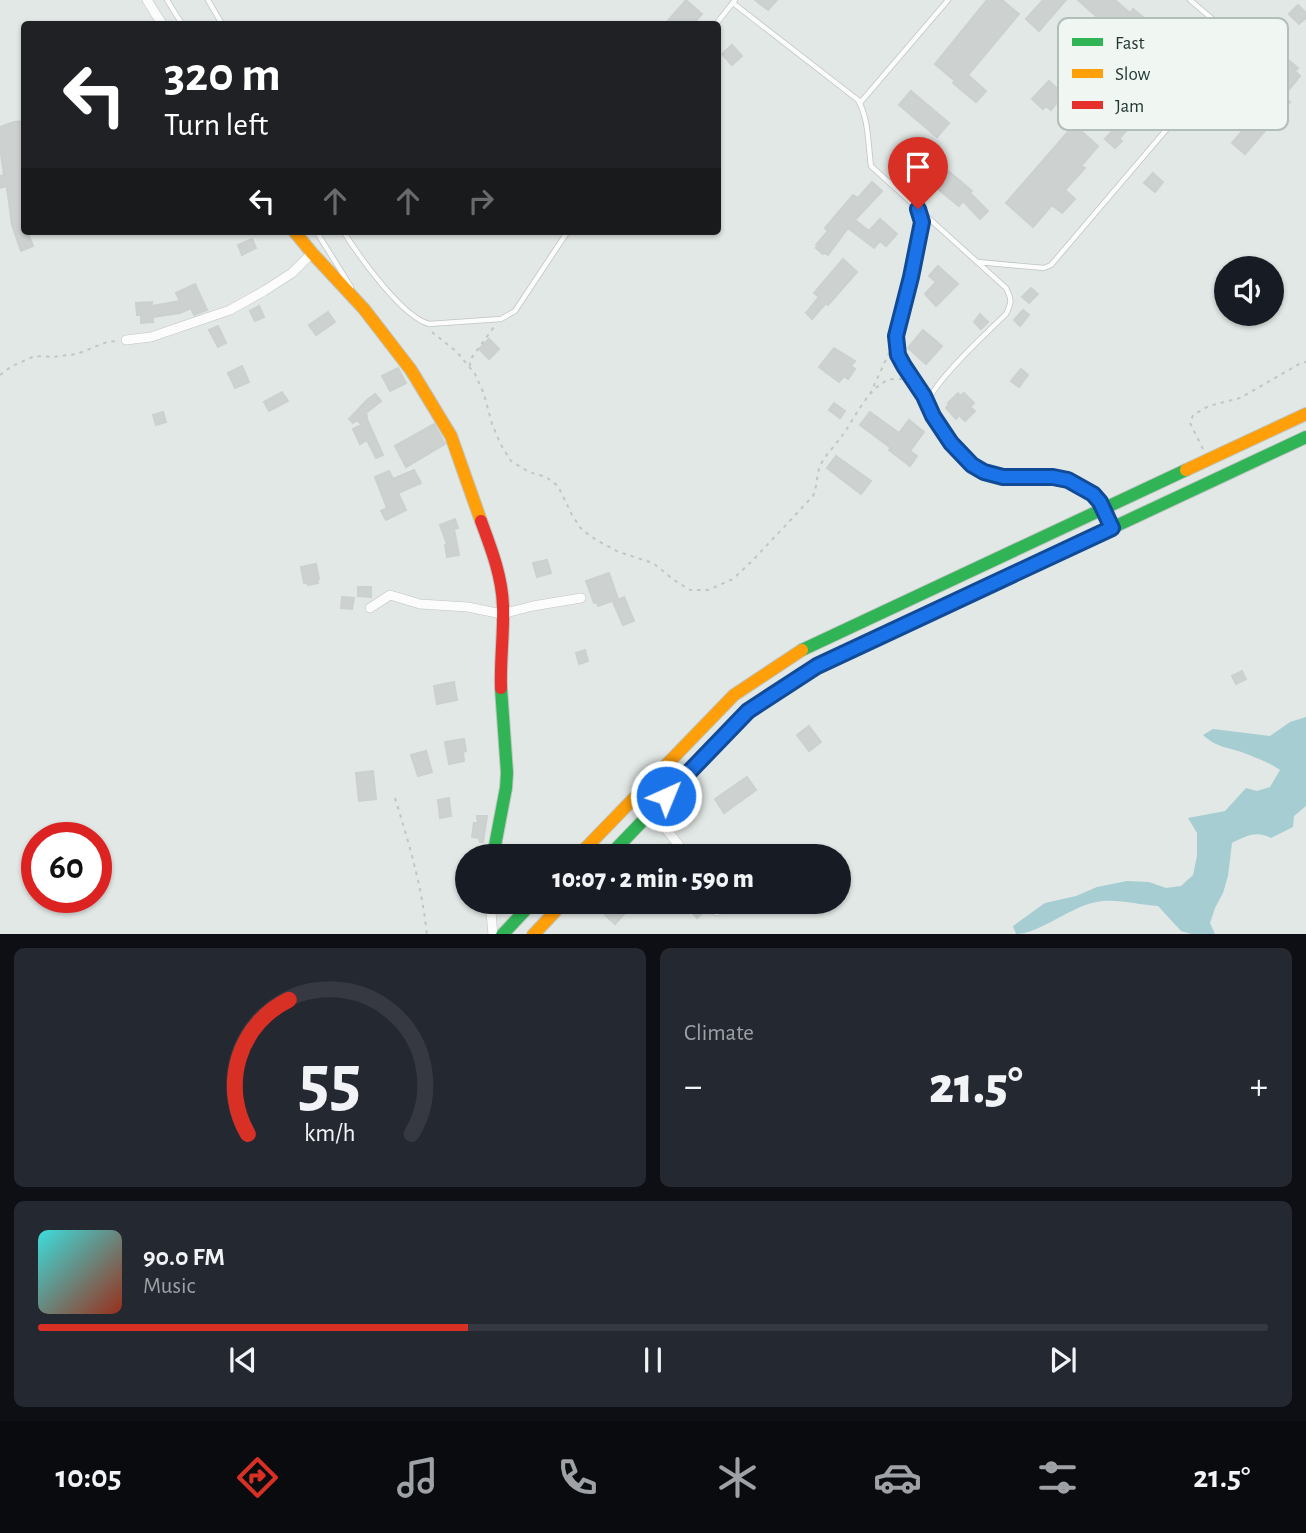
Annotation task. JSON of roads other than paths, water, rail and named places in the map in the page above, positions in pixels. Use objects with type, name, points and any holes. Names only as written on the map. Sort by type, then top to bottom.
[{"type":"main road","points":[[297,235],[358,303],[411,370],[433,405],[450,436],[487,538],[499,576],[503,606],[500,666],[507,773],[495,844]]},
{"type":"main road","points":[[590,844],[734,695],[807,647],[1306,414]]},
{"type":"main road","points":[[620,844],[748,711],[817,666],[1306,437]]},
{"type":"main road","points":[[502,934],[521,914]]},
{"type":"main road","points":[[533,934],[552,914]]},
{"type":"street","points":[[147,0],[160,21]]},
{"type":"street","points":[[126,340],[150,337],[230,310],[292,273],[312,253]]},
{"type":"street","points":[[370,608],[390,595],[420,604],[468,607],[502,614],[581,598]]},
{"type":"street","points":[[650,813],[678,844]]},
{"type":"street","points":[[491,914],[493,934]]},
{"type":"lane","points":[[167,0],[180,21]]},
{"type":"lane","points":[[208,0],[220,21]]},
{"type":"lane","points":[[860,104],[948,0]]},
{"type":"lane","points":[[1190,0],[1211,18]]},
{"type":"lane","points":[[718,21],[734,1],[860,104],[866,125],[871,166],[1006,288],[1012,304],[1006,314],[939,382],[929,398],[928,406]]},
{"type":"lane","points":[[977,262],[1044,268],[1051,265],[1166,130]]},
{"type":"lane","points":[[918,209],[922,222],[896,336],[898,355],[933,416],[951,443],[972,465],[984,472],[1003,477],[1053,477],[1068,480],[1093,494],[1100,502],[1112,528]]},
{"type":"lane","points":[[319,235],[346,278],[358,303]]},
{"type":"lane","points":[[346,235],[394,297],[420,322],[429,324],[499,319],[515,311],[565,235]]},
{"type":"water","points":[[1306,717],[1306,806],[1294,816],[1293,827],[1271,838],[1256,834],[1232,843],[1228,876],[1210,923],[1215,934],[1191,934],[1181,931],[1158,906],[1100,901],[1083,906],[1034,930],[1016,934],[1013,926],[1045,903],[1076,896],[1097,887],[1127,881],[1149,882],[1166,888],[1181,886],[1193,875],[1197,856],[1197,833],[1188,818],[1225,811],[1246,788],[1257,791],[1270,787],[1280,770],[1258,758],[1218,745],[1203,735],[1213,729],[1270,736],[1290,722]]}]
